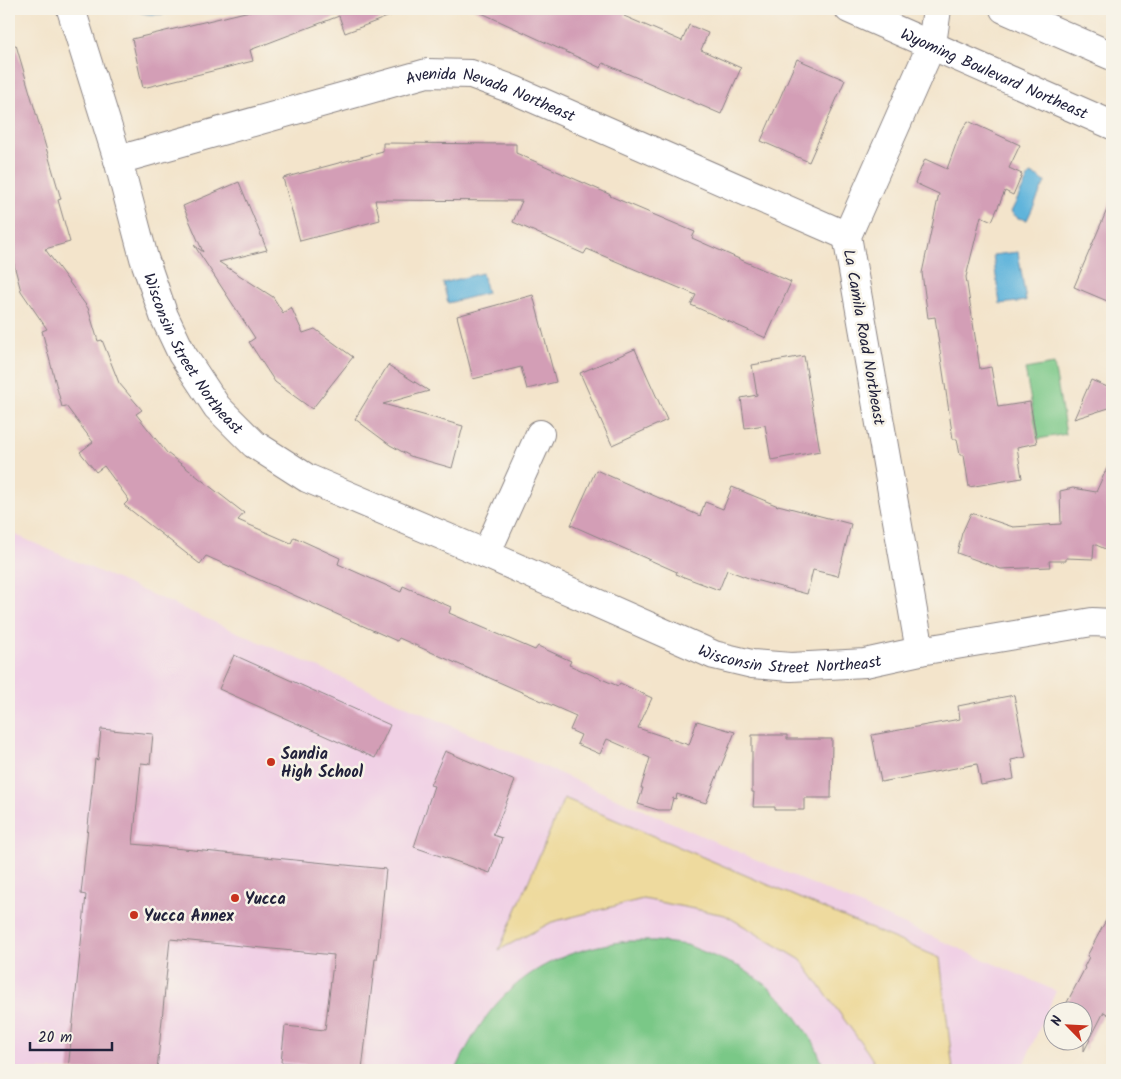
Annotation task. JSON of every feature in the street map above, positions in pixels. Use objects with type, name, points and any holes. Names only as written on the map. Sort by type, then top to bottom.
[{"type":"street","name":"Wisconsin Street Northeast","points":[[71,9],[118,160],[144,258],[164,316],[182,354],[217,407],[254,444],[307,478],[486,554],[714,655],[752,664],[791,667],[865,663],[920,651],[1092,622],[1112,623]]},
{"type":"street","name":"Wyoming Boulevard Northeast","points":[[849,9],[1112,124]]},
{"type":"street","name":"La Camila Road Northeast","points":[[920,651],[848,236],[932,44],[937,9]]},
{"type":"street","points":[[1004,9],[1112,56]]},
{"type":"street","name":"Avenida Nevada Northeast","points":[[118,160],[427,73],[471,74],[523,94],[848,236]]},
{"type":"street","points":[[486,554],[540,434]]},
{"type":"shaded area","name":"Sandia High School","points":[[9,532],[1056,991],[1051,1002],[1044,1002],[1044,1018],[1021,1070],[9,1070]]},
{"type":"green space","points":[[1054,364],[1066,434],[1038,439],[1025,369]]},
{"type":"green space","points":[[628,941],[655,941],[687,945],[740,967],[765,984],[787,1004],[814,1043],[825,1070],[456,1070],[470,1042],[486,1018],[503,997],[523,980],[544,966],[569,955],[597,946]]},
{"type":"sand","points":[[564,798],[940,958],[953,1070],[879,1070],[801,960],[725,915],[643,899],[552,922],[499,950]]},
{"type":"water","points":[[134,9],[174,9],[170,12],[154,15]]},
{"type":"water","points":[[1030,174],[1045,182],[1027,220],[1018,218],[1011,212]]},
{"type":"water","points":[[1018,252],[1026,301],[1000,304],[993,255]]},
{"type":"water","points":[[482,273],[487,293],[448,303],[443,283]]},
{"type":"building","points":[[258,9],[403,9],[403,11],[345,33],[339,16],[250,50],[253,61],[143,88],[132,39]]},
{"type":"building","points":[[473,9],[627,9],[624,16],[682,41],[689,25],[708,33],[701,50],[741,68],[721,114],[603,63],[601,68]]},
{"type":"building","points":[[16,45],[61,199],[58,200],[70,242],[45,249],[88,308],[98,341],[102,340],[119,383],[142,410],[136,414],[167,453],[244,513],[238,520],[291,543],[294,537],[340,558],[338,564],[401,592],[403,586],[451,607],[449,613],[535,650],[538,646],[571,661],[569,665],[618,686],[620,683],[652,698],[638,728],[689,745],[697,721],[735,732],[706,803],[677,794],[676,799],[673,798],[670,810],[658,810],[638,804],[650,758],[607,739],[600,754],[577,744],[581,735],[570,730],[576,716],[399,638],[397,641],[206,556],[200,564],[124,505],[129,500],[104,466],[96,472],[80,452],[93,442],[66,406],[62,407],[42,331],[47,329],[21,291],[9,246],[9,46]]},
{"type":"building","points":[[797,59],[845,80],[809,162],[761,141]]},
{"type":"building","points":[[968,121],[1020,145],[1009,168],[1022,174],[1013,195],[1005,191],[992,221],[981,216],[966,277],[980,369],[991,367],[998,407],[1030,402],[1037,443],[1017,447],[1022,478],[969,487],[964,455],[960,455],[957,439],[953,439],[935,317],[928,318],[922,273],[939,194],[915,183],[925,159],[947,169],[959,136]]},
{"type":"building","points":[[383,143],[516,144],[516,153],[695,232],[692,238],[791,282],[766,338],[691,305],[696,295],[587,249],[584,254],[513,222],[522,201],[375,200],[380,220],[300,241],[283,178],[383,151]]},
{"type":"building","points":[[239,182],[267,250],[219,262],[273,297],[283,313],[291,307],[303,333],[315,329],[353,357],[312,409],[275,382],[249,342],[255,338],[194,245],[203,252],[183,206]]},
{"type":"building","points":[[1112,198],[1112,303],[1074,287]]},
{"type":"building","points":[[533,295],[556,382],[527,389],[521,367],[473,379],[457,316]]},
{"type":"building","points":[[635,349],[667,420],[612,445],[580,373]]},
{"type":"building","points":[[804,356],[820,451],[771,460],[765,425],[745,428],[741,398],[757,395],[752,365]]},
{"type":"building","points":[[388,365],[429,391],[383,404],[463,426],[452,468],[410,456],[390,445],[355,419]]},
{"type":"building","points":[[1091,380],[1112,389],[1112,407],[1074,419]]},
{"type":"building","points":[[1112,457],[1112,552],[1094,544],[1093,559],[1066,558],[1066,561],[1049,561],[1050,567],[1001,569],[957,553],[962,533],[971,513],[1013,527],[1061,524],[1060,491],[1073,488],[1096,492]]},
{"type":"building","points":[[596,470],[700,516],[705,502],[723,509],[732,487],[778,506],[851,524],[838,576],[813,570],[807,594],[751,579],[727,570],[719,590],[676,574],[677,572],[571,525]]},
{"type":"building","points":[[234,655],[390,725],[375,758],[219,689]]},
{"type":"building","points":[[1014,695],[1026,757],[1011,760],[1014,779],[981,785],[977,764],[881,782],[872,735],[960,719],[958,706]]},
{"type":"building","name":"Yucca","points":[[101,729],[153,734],[150,764],[141,763],[133,844],[386,869],[377,959],[375,959],[362,1070],[281,1062],[285,1026],[325,1030],[334,955],[170,939],[157,1070],[68,1070],[86,895],[81,894],[95,759],[98,760]]},
{"type":"building","points":[[752,735],[787,735],[787,739],[832,739],[831,798],[804,798],[804,810],[775,810],[775,807],[753,807]]},
{"type":"building","points":[[445,751],[515,781],[493,835],[502,838],[490,873],[414,847],[434,786],[430,785]]},
{"type":"building","points":[[1112,909],[1112,1017],[1104,1012],[1094,1032],[1094,1002],[1067,1002],[1085,968],[1089,957],[1087,956]]},
{"type":"place","name":"Sandia High School","points":[[271,762]]},
{"type":"place","name":"Yucca","points":[[235,898]]},
{"type":"place","name":"Yucca Annex","points":[[134,915]]}]
